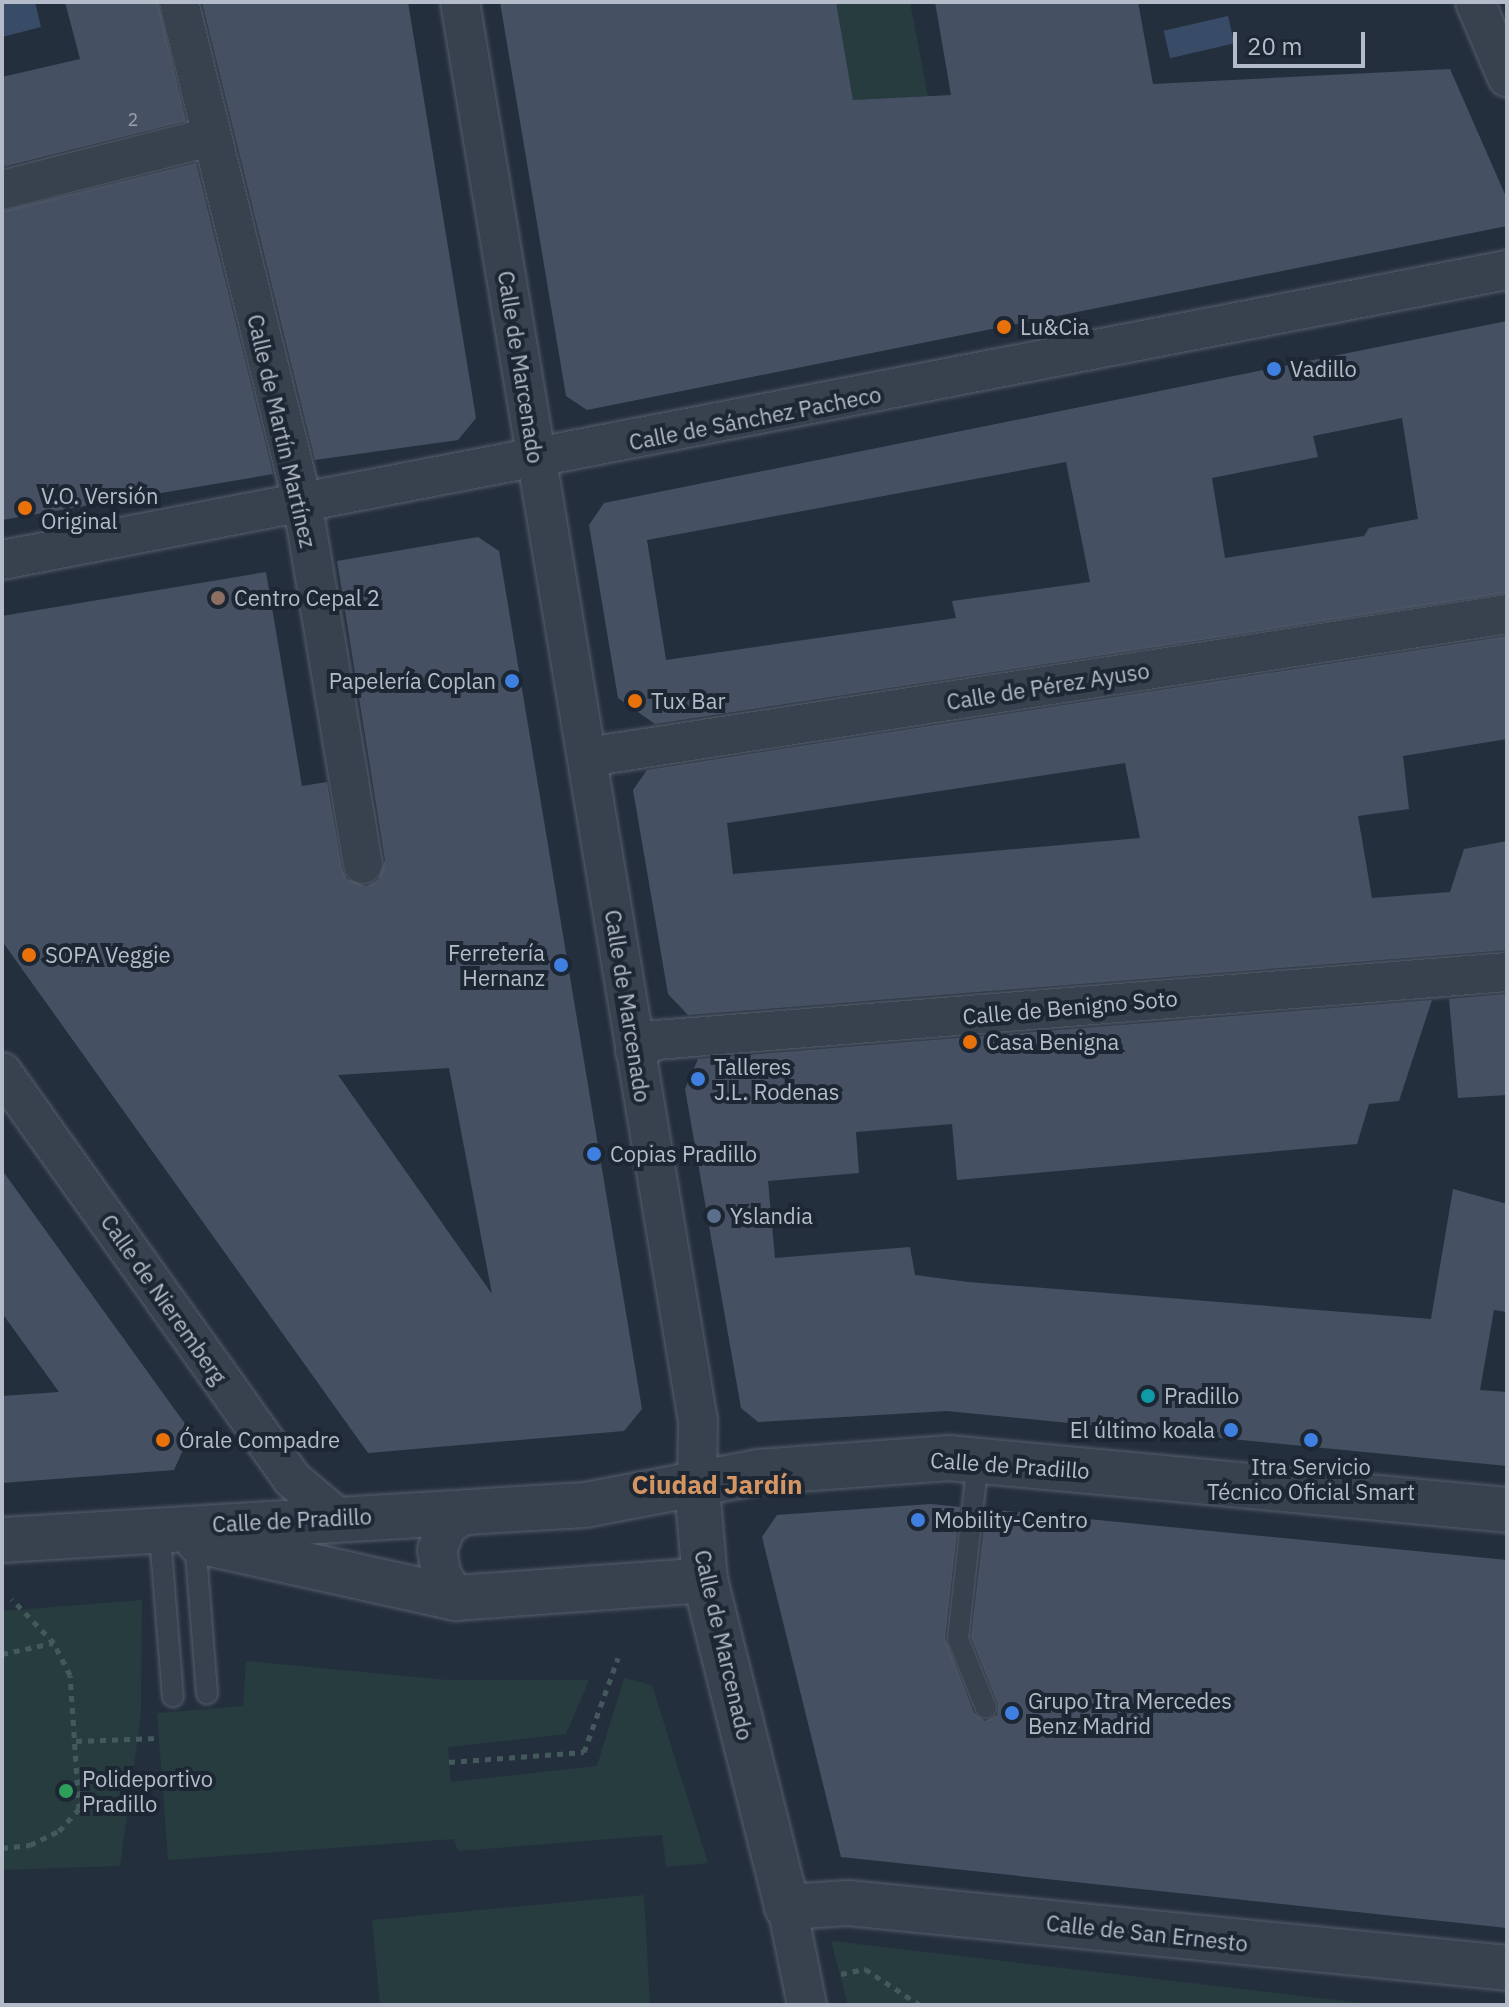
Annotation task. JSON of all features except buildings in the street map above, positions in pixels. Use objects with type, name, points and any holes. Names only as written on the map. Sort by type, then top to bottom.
[{"type":"street","name":"Calle de Martín Martínez","points":[[179,2],[302,500],[363,864]]},
{"type":"street","name":"Calle de Marcenado","points":[[460,2],[698,1421],[697,1488],[705,1580],[787,1907],[807,2005]]},
{"type":"street","points":[[1475,2],[1507,77]]},
{"type":"street","points":[[2,190],[210,137]]},
{"type":"street","name":"Calle de Sánchez Pacheco","points":[[2,560],[302,500],[536,462],[1507,270]]},
{"type":"street","name":"Calle de Pérez Ayuso","points":[[588,757],[1507,614]]},
{"type":"street","name":"Calle de Benigno Soto","points":[[635,1051],[656,1040],[1507,972]]},
{"type":"street","name":"Calle de Nieremberg","points":[[2,1072],[292,1479],[336,1516]]},
{"type":"street","name":"Calle de Pradillo","points":[[2,1540],[336,1516],[468,1513],[633,1500],[794,1469],[978,1460],[1507,1510]]},
{"type":"street","points":[[456,1598],[441,1574],[437,1550],[447,1525],[468,1513]]},
{"type":"street","name":"Calle de Pradillo","points":[[116,1530],[178,1539],[456,1598],[705,1580]]},
{"type":"street","name":"Calle de San Ernesto","points":[[787,1907],[848,1903],[1507,1968]]},
{"type":"lane","points":[[978,1460],[958,1639],[986,1708]]},
{"type":"lane","points":[[178,1539],[207,1694]]},
{"type":"lane","points":[[173,1696],[178,1539]]},
{"type":"path","points":[[2,1848],[30,1845],[59,1831],[79,1809],[70,1675],[54,1643],[12,1599]]},
{"type":"path","points":[[2,1654],[54,1643]]},
{"type":"path","points":[[449,1762],[584,1752],[618,1658]]},
{"type":"path","points":[[76,1741],[158,1738]]},
{"type":"path","points":[[840,1975],[865,1969],[920,2005]]},
{"type":"green space","points":[[836,2],[910,2],[928,96],[853,100]]},
{"type":"green space","name":"Polideportivo Pradillo","points":[[142,1600],[141,1715],[120,1866],[2,1870],[2,1611]]},
{"type":"green space","points":[[246,1661],[448,1680],[589,1680],[566,1734],[448,1747],[451,1782],[597,1766],[624,1678],[652,1685],[708,1863],[666,1867],[662,1835],[458,1851],[454,1839],[168,1860],[157,1713],[243,1706]]},
{"type":"green space","points":[[644,1895],[650,2005],[380,2005],[372,1920]]},
{"type":"green space","points":[[832,1941],[1379,2005],[848,2005]]},
{"type":"water","points":[[35,2],[41,27],[2,37],[2,3]]},
{"type":"water","points":[[1228,16],[1234,43],[1170,58],[1164,31]]},
{"type":"place","name":"Lu&Cia","points":[[1004,327]]},
{"type":"place","name":"Vadillo","points":[[1274,369]]},
{"type":"place","name":"V.O. Versión Original","points":[[25,508]]},
{"type":"place","name":"Centro Cepal 2","points":[[218,598]]},
{"type":"place","name":"Papelería Coplan","points":[[512,681]]},
{"type":"place","name":"Tux Bar","points":[[635,701]]},
{"type":"place","name":"SOPA Veggie","points":[[29,955]]},
{"type":"place","name":"Ferretería Hernanz","points":[[561,965]]},
{"type":"place","name":"Casa Benigna","points":[[970,1042]]},
{"type":"place","name":"Talleres J.L. Rodenas","points":[[698,1079]]},
{"type":"place","name":"Copias Pradillo","points":[[594,1154]]},
{"type":"place","name":"Yslandia","points":[[714,1216]]},
{"type":"place","name":"Pradillo","points":[[1148,1396]]},
{"type":"place","name":"El último koala","points":[[1231,1430]]},
{"type":"place","name":"Órale Compadre","points":[[163,1440]]},
{"type":"place","name":"Itra Servicio Técnico Oficial Smart","points":[[1311,1440]]},
{"type":"place","name":"Mobility-Centro","points":[[918,1520]]},
{"type":"place","name":"Grupo Itra Mercedes Benz Madrid","points":[[1012,1713]]},
{"type":"place","name":"Polideportivo Pradillo","points":[[66,1791]]},
{"type":"district","name":"Ciudad Jardín","points":[[717,1485]]}]
